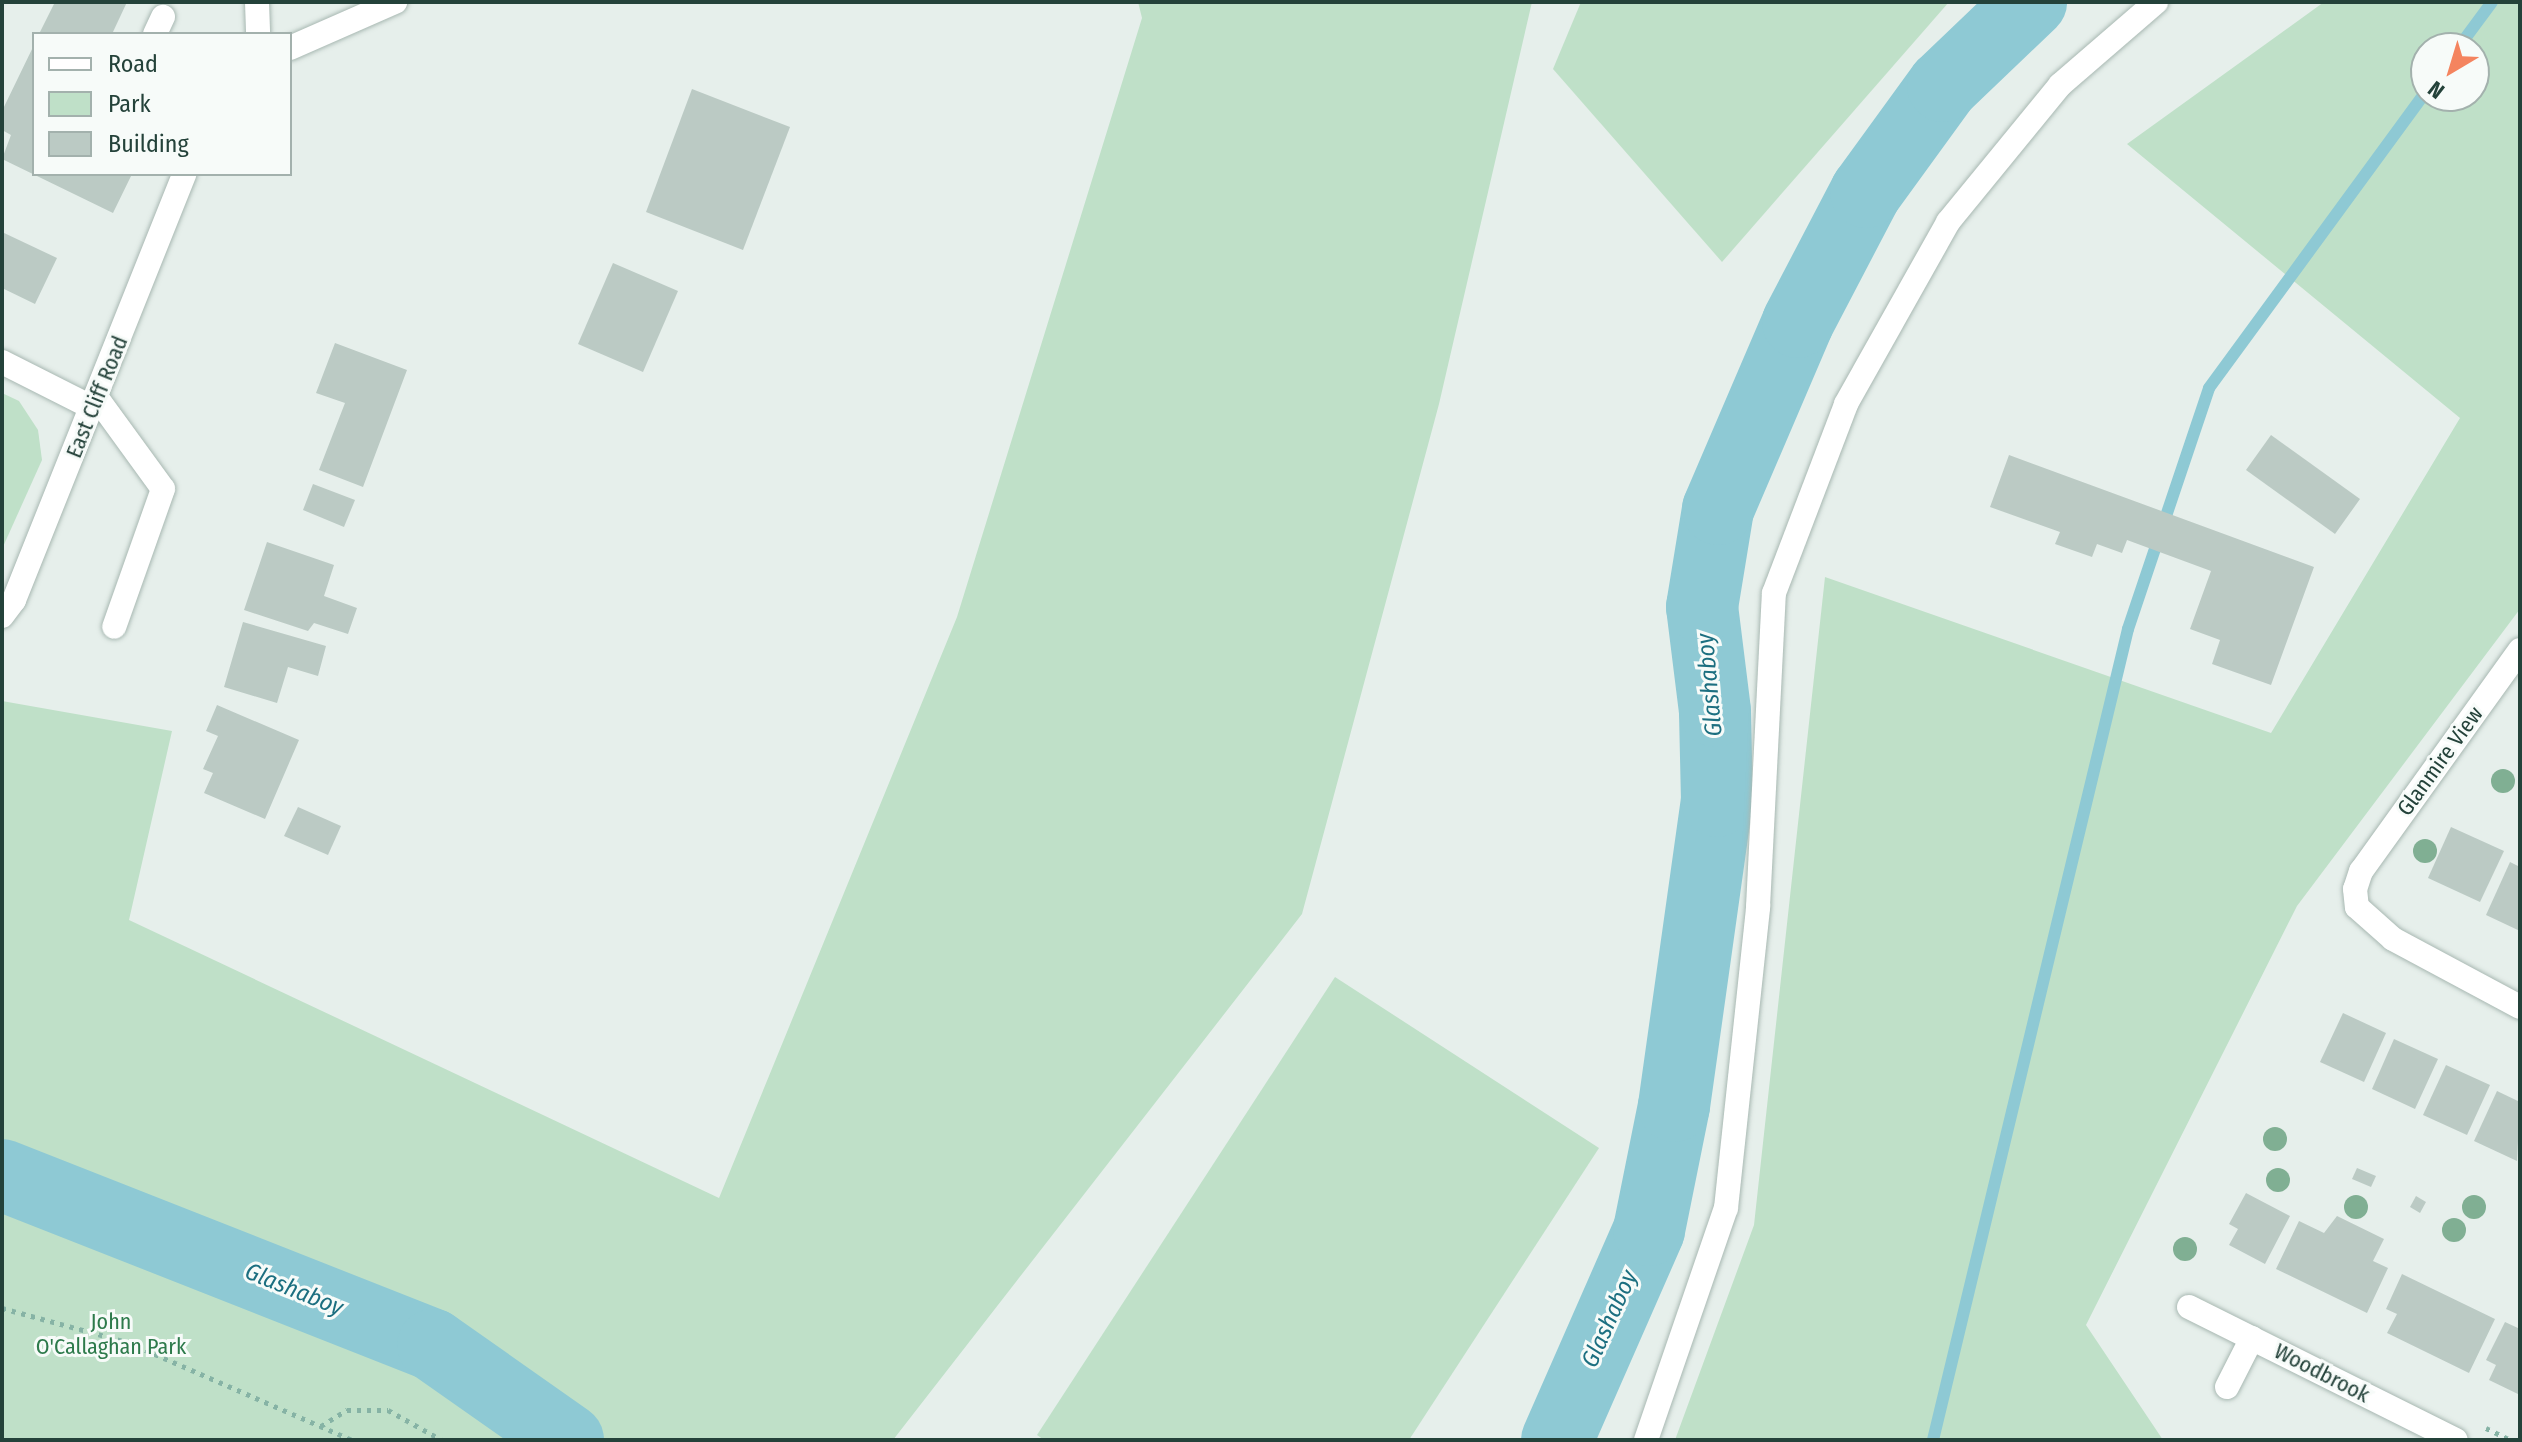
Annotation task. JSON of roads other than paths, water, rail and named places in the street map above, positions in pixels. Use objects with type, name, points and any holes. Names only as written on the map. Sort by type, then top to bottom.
[{"type":"street","points":[[257,2],[258,32]]},
{"type":"street","points":[[292,47],[395,2]]},
{"type":"street","points":[[1646,1440],[1726,1208],[1758,907],[1774,593],[1846,404],[1948,222],[2060,85],[2156,2]]},
{"type":"street","name":"East Cliff Road","points":[[2,616],[14,600],[183,176]]},
{"type":"street","points":[[2,362],[95,403],[163,489],[114,627]]},
{"type":"street","name":"Glanmire View","points":[[2520,650],[2361,871],[2355,889],[2357,907],[2372,923],[2520,1007]]},
{"type":"street","name":"Woodbrook","points":[[2189,1307],[2456,1440]]},
{"type":"street","points":[[2227,1387],[2252,1338]]},
{"type":"waterway","name":"Glashaboy","points":[[1557,1440],[1649,1230],[1674,1106],[1717,801],[1715,711],[1702,607],[1718,509],[1798,322],[1866,192],[1943,86],[2031,2]]},
{"type":"waterway","points":[[2470,32],[2492,2]]},
{"type":"waterway","points":[[1933,1440],[2128,629],[2209,388],[2411,112]]},
{"type":"waterway","name":"Glashaboy","points":[[2,1175],[433,1345],[568,1440]]},
{"type":"park label","name":"John O'Callaghan Park","points":[[111,1334]]}]
